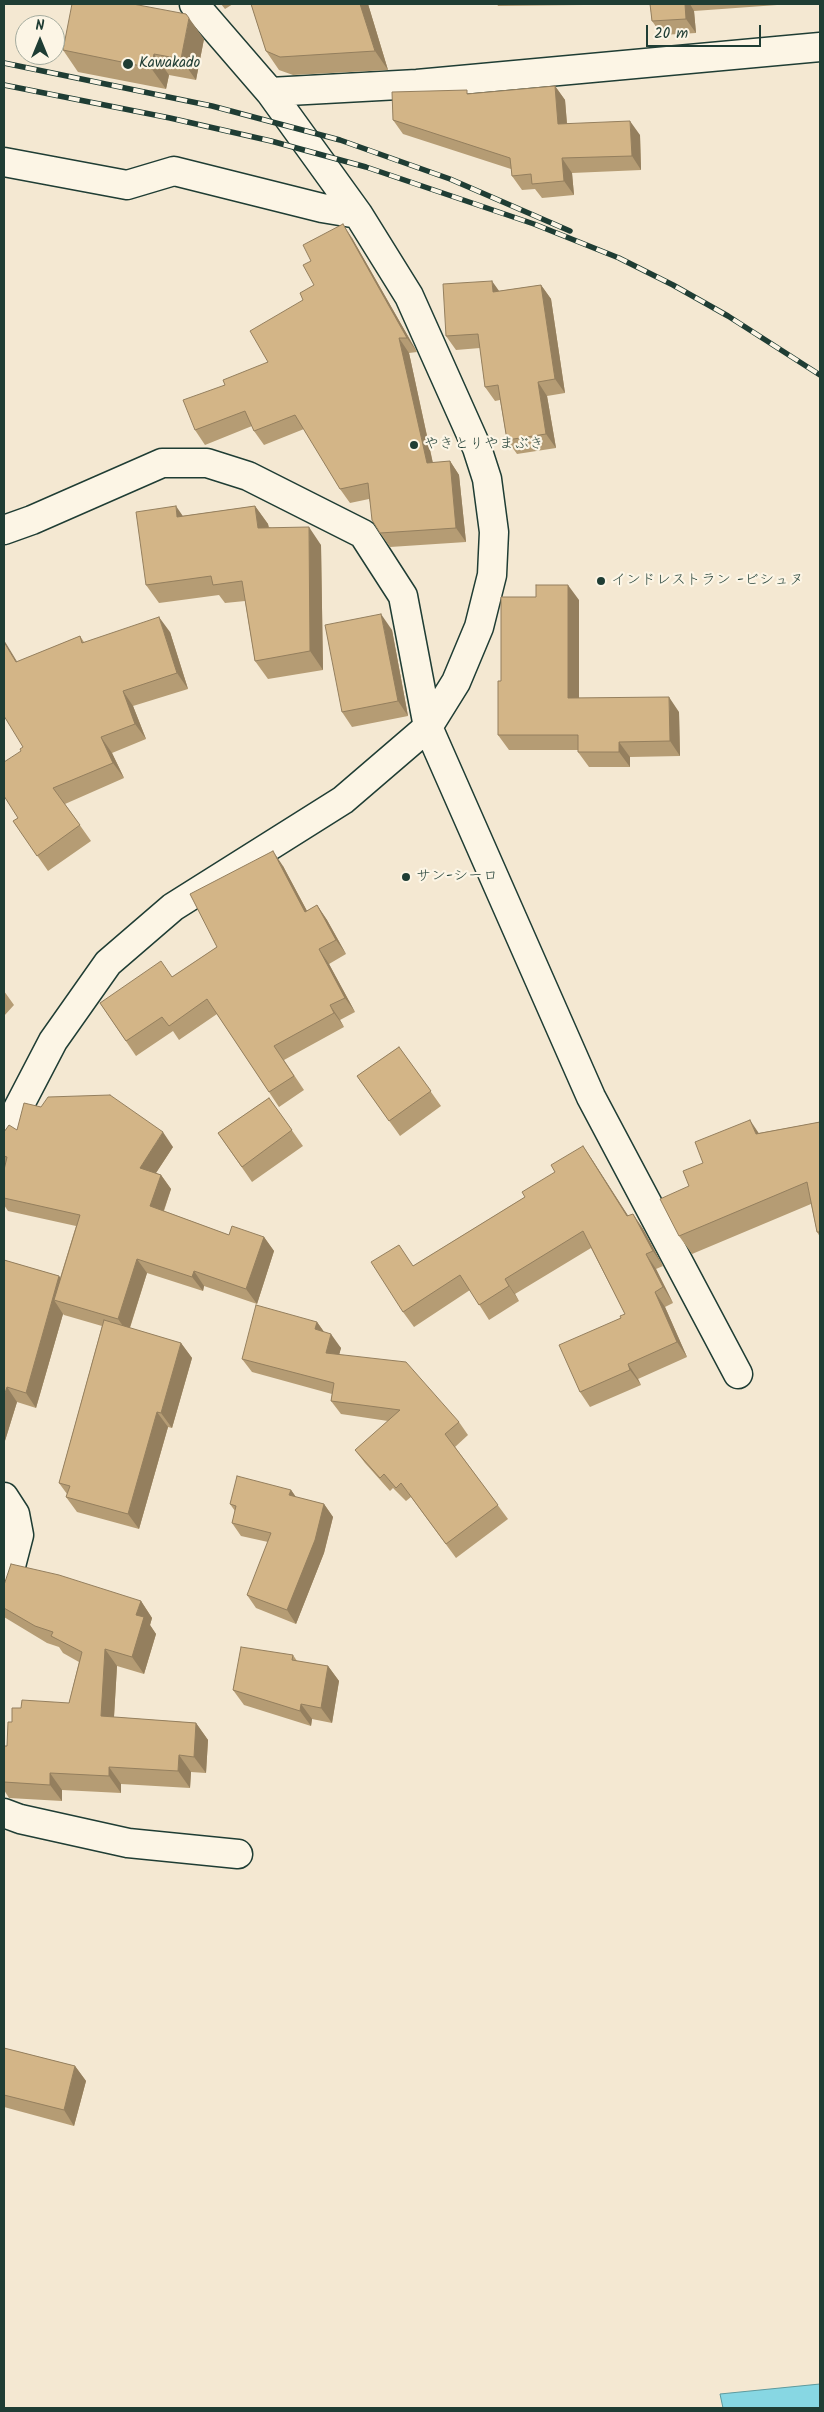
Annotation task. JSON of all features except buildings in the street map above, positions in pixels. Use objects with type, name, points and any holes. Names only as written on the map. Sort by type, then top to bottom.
[{"type":"street","points":[[4,1135],[53,1041],[108,963],[173,907],[343,800],[428,727],[456,682],[479,627],[492,575],[494,532],[487,479],[476,448],[409,296],[358,214],[270,92],[194,4]]},
{"type":"street","points":[[270,92],[417,84],[820,47]]},
{"type":"street","points":[[4,162],[127,185],[174,171],[322,208],[358,214]]},
{"type":"street","points":[[4,530],[32,520],[162,463],[207,463],[248,476],[363,534],[403,596],[428,727],[591,1097],[738,1374]]},
{"type":"street","points":[[4,1497],[15,1514],[19,1534],[4,1593]]},
{"type":"street","points":[[4,1813],[20,1819],[128,1843],[238,1854]]},
{"type":"water","points":[[820,2384],[820,2408],[723,2408],[720,2394]]},
{"type":"railway","points":[[4,63],[212,106],[340,140],[450,179],[570,231]]},
{"type":"railway","points":[[4,85],[170,118],[271,141],[366,167],[534,224],[619,258],[673,285],[728,316],[820,375]]},
{"type":"place","name":"Kawakado","points":[[128,64]]},
{"type":"place","name":"やきとりやまぶき","points":[[414,445]]},
{"type":"place","name":"インドレストラン -ビシュヌ","points":[[601,581]]},
{"type":"place","name":"サン-シーロ","points":[[406,877]]}]
